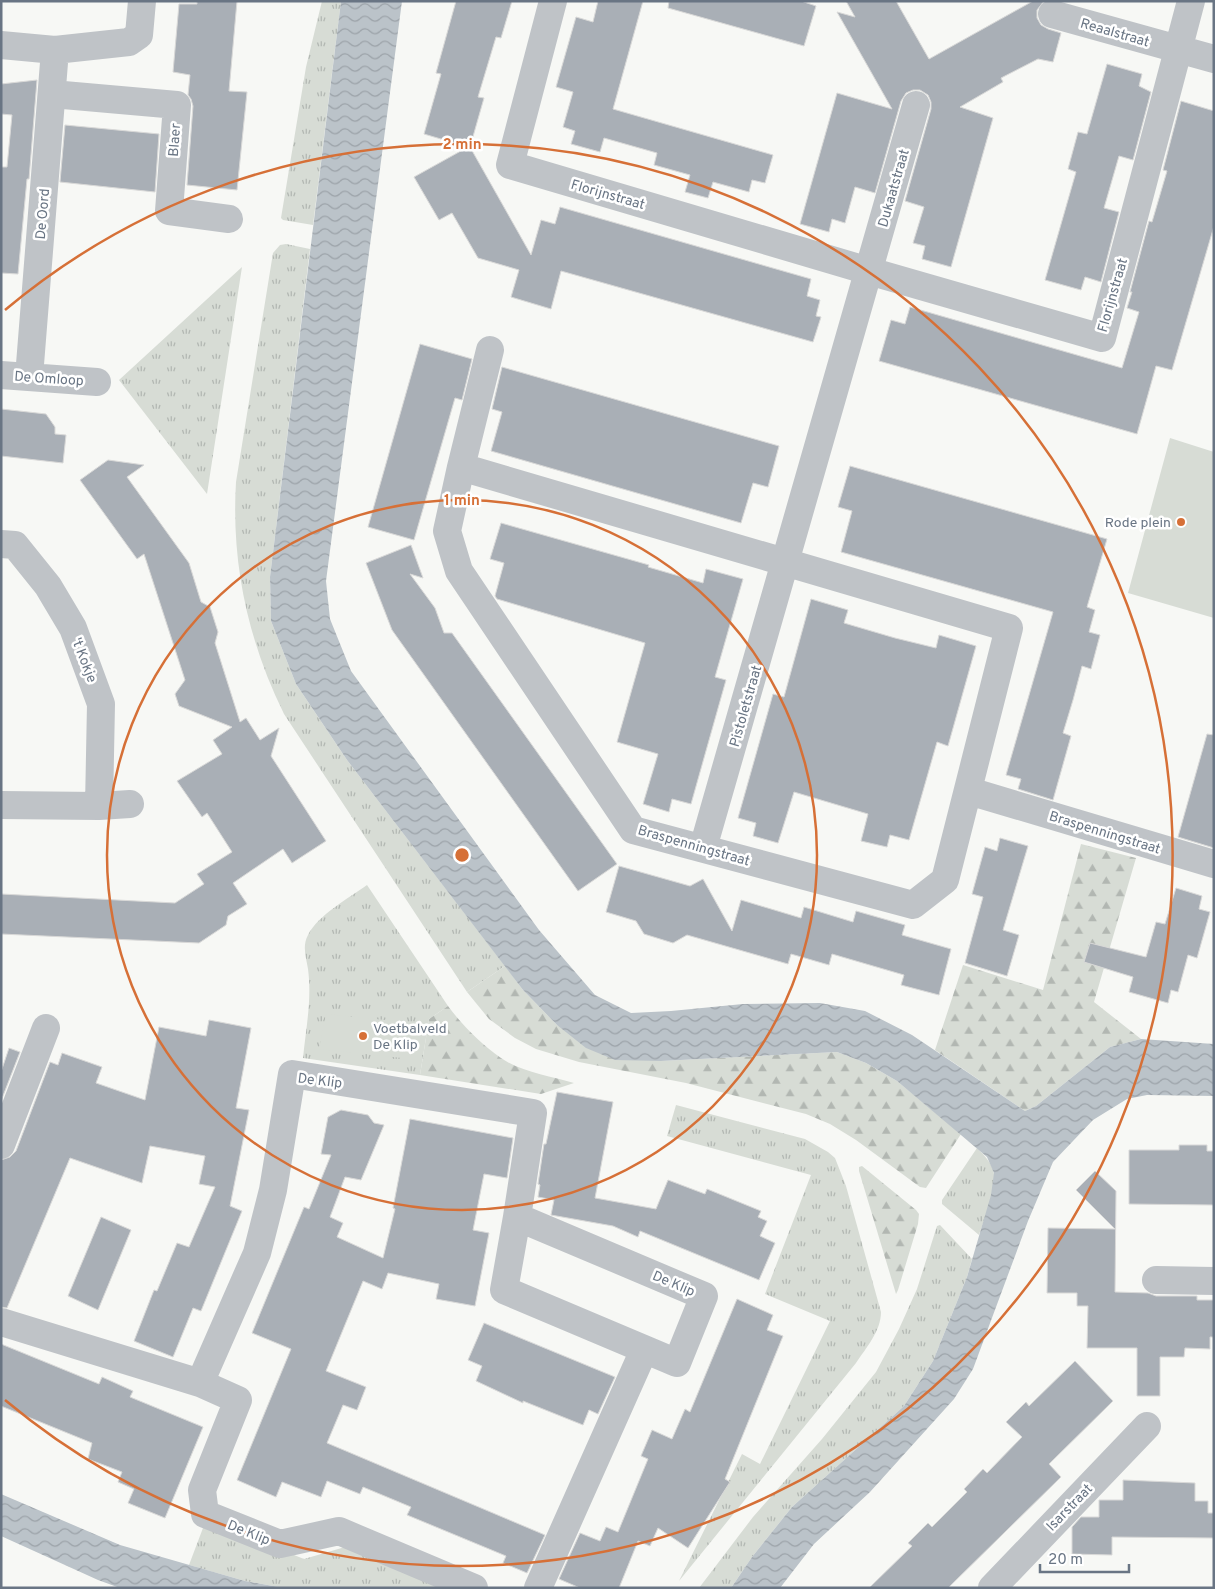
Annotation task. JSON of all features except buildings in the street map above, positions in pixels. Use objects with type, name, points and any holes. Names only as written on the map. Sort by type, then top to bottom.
[{"type":"street","points":[[1,45],[54,50],[129,42],[139,35],[142,1]]},
{"type":"street","name":"Florijnstraat","points":[[554,1],[510,165],[1102,338],[1191,1]]},
{"type":"street","name":"Reaalstraat","points":[[1052,14],[1178,50]]},
{"type":"street","name":"De Oord","points":[[29,377],[54,50]]},
{"type":"street","points":[[1178,50],[1214,59]]},
{"type":"street","name":"Blaer","points":[[52,94],[177,105],[169,210],[229,219]]},
{"type":"street","name":"Dukaatstraat","points":[[869,271],[916,105]]},
{"type":"street","points":[[786,563],[869,271]]},
{"type":"street","name":"Braspenningstraat","points":[[461,467],[1009,628],[945,880],[913,905],[633,830],[459,571],[447,532],[461,467],[490,350]]},
{"type":"street","name":"De Omloop","points":[[1,375],[97,382]]},
{"type":"street","name":"'t Kokje","points":[[1,544],[14,545],[48,586],[72,628],[101,704],[99,806]]},
{"type":"street","name":"Pistoletstraat","points":[[704,848],[786,563]]},
{"type":"street","name":"Braspenningstraat","points":[[969,791],[1214,864]]},
{"type":"street","points":[[1,805],[99,806],[130,804]]},
{"type":"street","points":[[1,1145],[46,1028]]},
{"type":"street","name":"De Klip","points":[[200,1384],[257,1253],[273,1190],[292,1074],[533,1113],[504,1290],[677,1363],[704,1296],[517,1217]]},
{"type":"street","points":[[1156,1280],[1214,1281]]},
{"type":"street","name":"De Klip","points":[[1,1322],[200,1384],[238,1400],[202,1490],[204,1514],[280,1544],[339,1531],[474,1588]]},
{"type":"street","points":[[538,1588],[644,1350]]},
{"type":"street","name":"Isarstraat","points":[[992,1588],[1147,1426]]},
{"type":"green space","points":[[322,1],[341,1],[313,225],[283,220],[281,218],[306,67]]},
{"type":"green space","points":[[286,244],[310,249],[270,577],[271,621],[296,684],[347,760],[505,966],[467,992],[284,714],[271,686],[252,630],[239,572],[235,512],[236,482],[273,253],[280,245]]},
{"type":"green space","points":[[242,267],[207,494],[119,380]]},
{"type":"green space","name":"Rode plein","points":[[1170,438],[1214,452],[1214,618],[1128,593]]},
{"type":"green space","points":[[1081,844],[1136,858],[1094,1002],[1141,1039],[1110,1047],[1036,1106],[1025,1111],[935,1050],[963,965],[1043,990]]},
{"type":"green space","points":[[367,885],[448,1006],[429,1019],[420,1075],[303,1058],[309,991],[305,952],[306,939],[326,914]]},
{"type":"green space","points":[[505,966],[523,990],[557,1025],[661,1061],[837,1052],[866,1063],[897,1081],[961,1134],[926,1188],[920,1187],[856,1140],[830,1124],[806,1114],[686,1083],[579,1062],[536,1049],[515,1038],[489,1019],[467,992]]},
{"type":"green space","points":[[448,1006],[472,1034],[486,1047],[509,1063],[574,1083],[541,1094],[420,1075],[429,1019]]},
{"type":"green space","name":"Voetbalveld De Klip","points":[[326,1014],[405,1022],[402,1058],[319,1049]]},
{"type":"green space","points":[[676,1105],[805,1139],[835,1158],[846,1186],[881,1312],[876,1333],[856,1363],[679,1581],[742,1454],[760,1464],[830,1321],[765,1294],[811,1175],[667,1136]]},
{"type":"green space","points":[[977,1148],[990,1163],[994,1174],[991,1196],[979,1235],[942,1204],[942,1200]]},
{"type":"green space","points":[[862,1166],[919,1214],[918,1224],[896,1294],[859,1171],[859,1167]]},
{"type":"green space","points":[[940,1225],[972,1259],[967,1277],[933,1361],[904,1406],[792,1507],[752,1557],[731,1588],[699,1588],[753,1517],[822,1439],[876,1372],[899,1329],[917,1289],[937,1226]]},
{"type":"green space","points":[[206,1520],[304,1559],[345,1547],[442,1588],[284,1588],[245,1581],[189,1565]]},
{"type":"water","points":[[341,1],[402,1],[326,581],[330,619],[351,671],[539,930],[595,995],[631,1013],[743,1004],[820,1003],[865,1011],[912,1035],[1025,1111],[1036,1106],[1110,1047],[1141,1039],[1214,1044],[1214,1096],[1147,1095],[1127,1099],[1093,1120],[1053,1162],[1028,1221],[973,1369],[954,1399],[870,1492],[814,1544],[780,1588],[731,1588],[752,1557],[792,1507],[904,1406],[933,1361],[967,1277],[991,1195],[994,1173],[987,1157],[897,1081],[866,1063],[837,1052],[661,1061],[615,1060],[586,1048],[557,1025],[523,990],[347,760],[296,684],[271,621],[270,577]]},
{"type":"water","points":[[1,1494],[120,1545],[245,1581],[284,1588],[120,1588],[1,1536]]},
{"type":"place","name":"Rode plein","points":[[1181,522]]},
{"type":"place","name":"Voetbalveld De Klip","points":[[363,1036]]}]
